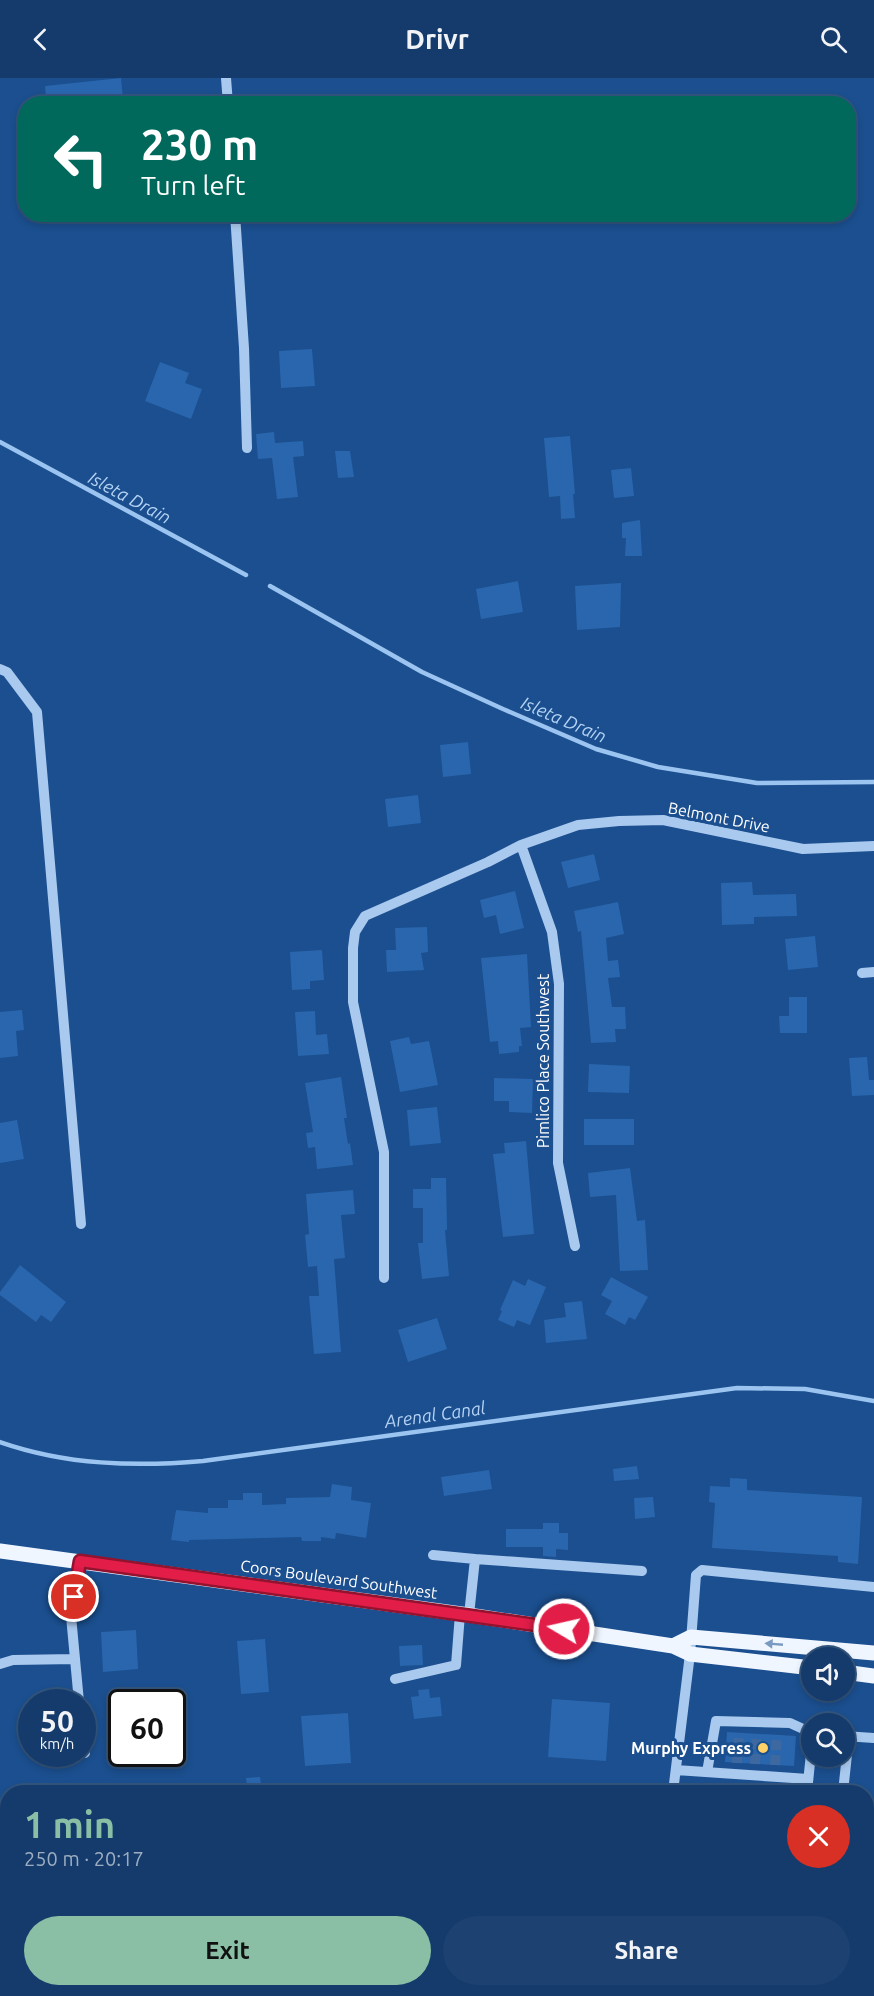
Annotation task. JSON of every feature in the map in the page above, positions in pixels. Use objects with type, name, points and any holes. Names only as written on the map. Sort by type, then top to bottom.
[{"type":"main road","name":"Coors Boulevard Southwest","points":[[0,1551],[673,1646],[690,1654],[801,1667]]},
{"type":"main road","points":[[673,1646],[691,1637],[874,1653]]},
{"type":"main road","points":[[855,1673],[874,1676]]},
{"type":"street","points":[[226,78],[227,96]]},
{"type":"street","points":[[236,222],[244,348],[247,448]]},
{"type":"street","points":[[0,669],[7,672],[37,712],[81,1224]]},
{"type":"street","name":"Belmont Drive","points":[[384,1278],[384,1152],[354,1002],[355,932],[365,916],[488,862],[521,844],[578,825],[663,820],[803,849],[874,846]]},
{"type":"street","name":"Pimlico Place Southwest","points":[[521,844],[552,932],[559,984],[558,1163],[575,1246]]},
{"type":"street","points":[[862,973],[874,972]]},
{"type":"street","points":[[434,1555],[642,1571]]},
{"type":"street","points":[[395,1678],[456,1665],[475,1559]]},
{"type":"street","points":[[78,1689],[71,1616],[80,1561]]},
{"type":"street","points":[[674,1785],[690,1654],[696,1575],[702,1570],[874,1587]]},
{"type":"street","points":[[0,1664],[13,1660],[75,1659]]},
{"type":"street","points":[[708,1772],[716,1721],[740,1727],[758,1728],[778,1723],[790,1724],[801,1728]]},
{"type":"street","points":[[777,1735],[778,1723]]},
{"type":"street","points":[[855,1737],[874,1738]]},
{"type":"street","points":[[775,1765],[775,1777]]},
{"type":"street","points":[[808,1785],[809,1767]]},
{"type":"street","points":[[844,1785],[845,1767]]},
{"type":"street","points":[[676,1770],[708,1772],[737,1768],[754,1770],[775,1777],[808,1779]]},
{"type":"building","points":[[121,78],[123,96],[103,96],[103,94],[46,96],[45,86]]},
{"type":"building","points":[[312,349],[315,386],[281,388],[279,351]]},
{"type":"building","points":[[160,362],[189,373],[185,383],[202,389],[191,419],[145,401]]},
{"type":"building","points":[[274,432],[275,443],[303,441],[304,456],[293,457],[298,497],[277,499],[272,458],[258,459],[256,434]]},
{"type":"building","points":[[570,436],[575,518],[561,519],[560,496],[549,497],[544,438]]},
{"type":"building","points":[[335,451],[350,451],[354,477],[338,478]]},
{"type":"building","points":[[631,468],[634,496],[614,498],[611,470]]},
{"type":"building","points":[[640,520],[642,556],[625,556],[626,538],[622,538],[622,523]]},
{"type":"building","points":[[518,581],[523,612],[481,619],[476,589]]},
{"type":"building","points":[[621,583],[620,627],[577,630],[575,586]]},
{"type":"building","points":[[468,742],[471,774],[443,777],[440,745]]},
{"type":"building","points":[[418,795],[421,823],[388,827],[385,799]]},
{"type":"building","points":[[594,854],[600,880],[568,888],[561,862]]},
{"type":"building","points":[[752,882],[753,895],[796,894],[797,916],[754,917],[754,924],[722,925],[721,883]]},
{"type":"building","points":[[515,891],[524,928],[500,934],[496,915],[484,918],[480,900]]},
{"type":"building","points":[[618,902],[624,934],[606,938],[608,961],[618,960],[620,977],[608,978],[612,1007],[625,1007],[626,1029],[615,1029],[616,1042],[591,1043],[581,931],[578,932],[574,911]]},
{"type":"building","points":[[427,927],[428,952],[421,953],[424,970],[387,972],[386,950],[396,950],[395,928]]},
{"type":"building","points":[[815,936],[818,967],[788,970],[785,939]]},
{"type":"building","points":[[322,950],[324,980],[310,981],[310,989],[292,990],[290,952]]},
{"type":"building","points":[[527,954],[531,1027],[520,1028],[522,1046],[519,1046],[519,1052],[499,1054],[498,1041],[490,1042],[481,958]]},
{"type":"building","points":[[789,997],[807,997],[807,1033],[780,1033],[779,1016],[789,1016]]},
{"type":"building","points":[[22,1010],[24,1030],[16,1031],[18,1056],[0,1058],[0,1012]]},
{"type":"building","points":[[315,1011],[316,1035],[327,1034],[329,1054],[298,1056],[295,1012]]},
{"type":"building","points":[[409,1037],[411,1044],[429,1041],[438,1085],[400,1092],[390,1041]]},
{"type":"building","points":[[867,1057],[869,1080],[874,1080],[874,1095],[852,1096],[849,1058]]},
{"type":"building","points":[[589,1064],[630,1066],[629,1093],[588,1092]]},
{"type":"building","points":[[341,1077],[347,1118],[344,1118],[353,1165],[317,1169],[315,1147],[308,1148],[306,1133],[313,1132],[305,1083]]},
{"type":"building","points":[[494,1078],[533,1079],[532,1113],[509,1112],[509,1101],[494,1101]]},
{"type":"building","points":[[437,1107],[441,1143],[410,1146],[407,1110]]},
{"type":"building","points":[[584,1119],[634,1119],[634,1145],[584,1145]]},
{"type":"building","points":[[17,1120],[24,1159],[0,1163],[0,1123]]},
{"type":"building","points":[[526,1141],[534,1234],[503,1237],[493,1154],[505,1153],[504,1143]]},
{"type":"building","points":[[630,1168],[637,1221],[645,1220],[648,1270],[620,1271],[616,1195],[590,1197],[588,1173]]},
{"type":"building","points":[[431,1178],[446,1178],[447,1230],[445,1230],[449,1276],[422,1279],[418,1243],[423,1243],[423,1208],[413,1208],[413,1189],[431,1189]]},
{"type":"building","points":[[353,1190],[355,1214],[341,1215],[345,1258],[334,1259],[341,1352],[314,1354],[309,1296],[319,1296],[317,1266],[308,1267],[305,1235],[309,1234],[306,1194]]},
{"type":"building","points":[[20,1265],[66,1302],[51,1322],[41,1315],[36,1322],[0,1295]]},
{"type":"building","points":[[611,1277],[648,1297],[635,1320],[629,1317],[625,1325],[605,1314],[612,1301],[601,1295]]},
{"type":"building","points":[[528,1279],[546,1287],[530,1325],[517,1320],[514,1327],[498,1320],[513,1280],[525,1286]]},
{"type":"building","points":[[582,1301],[587,1339],[546,1343],[544,1320],[566,1317],[564,1303]]},
{"type":"building","points":[[437,1318],[447,1349],[408,1362],[398,1330]]},
{"type":"building","points":[[637,1466],[639,1479],[614,1481],[613,1469]]},
{"type":"building","points":[[489,1470],[492,1489],[444,1496],[441,1477]]},
{"type":"building","points":[[730,1478],[747,1479],[747,1490],[862,1497],[858,1564],[838,1562],[838,1556],[712,1548],[715,1503],[709,1502],[710,1486],[730,1487]]},
{"type":"building","points":[[332,1484],[352,1487],[351,1500],[371,1503],[366,1538],[336,1533],[335,1539],[321,1537],[321,1541],[302,1541],[301,1537],[189,1540],[189,1542],[171,1540],[176,1510],[208,1513],[208,1508],[228,1508],[228,1500],[243,1500],[243,1493],[262,1493],[262,1505],[286,1504],[286,1498],[330,1497]]},
{"type":"building","points":[[653,1497],[655,1517],[635,1519],[634,1498]]},
{"type":"building","points":[[543,1523],[559,1523],[559,1533],[568,1533],[568,1550],[556,1549],[556,1557],[543,1556],[543,1547],[506,1547],[506,1529],[543,1529]]},
{"type":"building","points":[[136,1630],[138,1669],[103,1672],[101,1632]]},
{"type":"building","points":[[265,1639],[269,1692],[241,1694],[237,1641]]},
{"type":"building","points":[[422,1645],[423,1665],[400,1666],[399,1646]]},
{"type":"building","points":[[429,1689],[430,1698],[440,1697],[442,1716],[414,1719],[411,1697],[419,1696],[418,1690]]},
{"type":"building","points":[[552,1699],[610,1703],[606,1761],[548,1757]]},
{"type":"building","points":[[348,1713],[351,1763],[305,1766],[301,1716]]},
{"type":"building","points":[[727,1732],[796,1736],[794,1766],[725,1762]]},
{"type":"building","points":[[260,1777],[261,1785],[247,1785],[246,1778]]},
{"type":"waterway","name":"Isleta Drain","points":[[0,442],[246,575]]},
{"type":"waterway","name":"Isleta Drain","points":[[270,586],[422,672],[596,749],[658,767],[757,783],[874,782]]},
{"type":"waterway","name":"Arenal Canal","points":[[0,1442],[25,1450],[75,1460],[126,1464],[177,1463],[737,1388],[805,1389],[874,1401]]},
{"type":"tunnel","points":[[737,1763],[739,1733]]},
{"type":"tunnel","points":[[755,1764],[757,1734]]},
{"type":"tunnel","points":[[775,1765],[777,1735]]},
{"type":"place","name":"Murphy Express","points":[[763,1748]]},
{"type":"route","points":[[74,1597],[80,1561],[564,1629]]}]
